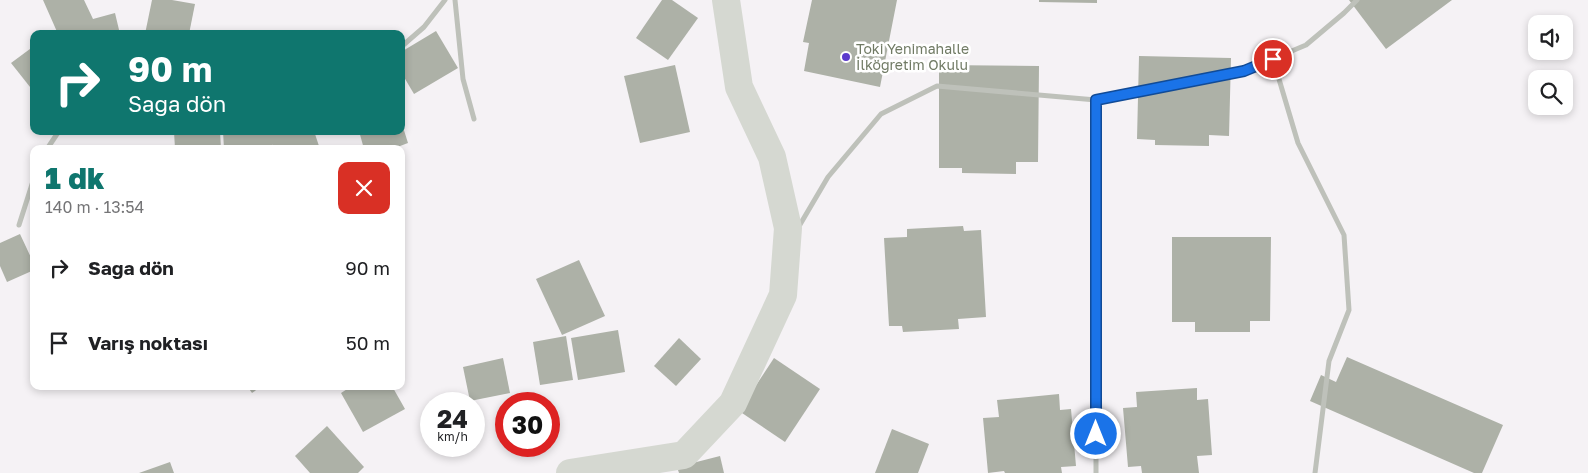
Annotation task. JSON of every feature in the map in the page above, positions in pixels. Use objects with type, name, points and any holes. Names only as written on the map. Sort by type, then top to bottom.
[{"type":"main road","points":[[570,473],[684,455],[734,403],[783,295],[788,228],[772,158],[739,87],[726,0]]},
{"type":"street","points":[[405,44],[424,27],[445,0]]},
{"type":"street","points":[[455,0],[462,79],[474,119]]},
{"type":"street","points":[[787,248],[828,177],[881,114],[937,86],[1096,100],[1244,71],[1306,45],[1357,0]]},
{"type":"street","points":[[1273,59],[1298,143],[1344,235],[1349,310],[1329,361],[1315,473]]},
{"type":"street","points":[[1096,100],[1096,473]]},
{"type":"street","points":[[20,225],[30,191]]},
{"type":"building","points":[[43,0],[84,0],[93,19],[115,13],[119,30],[56,30]]},
{"type":"building","points":[[152,0],[172,0],[195,4],[190,30],[146,30]]},
{"type":"building","points":[[662,0],[672,0],[698,18],[668,60],[636,38]]},
{"type":"building","name":"Toki Yenimahalle İlköğretim Okulu","points":[[812,0],[897,0],[880,87],[804,71],[809,43],[803,42]]},
{"type":"building","points":[[1039,0],[1097,0],[1097,3],[1039,2]]},
{"type":"building","points":[[1349,0],[1452,0],[1386,49]]},
{"type":"building","points":[[436,31],[458,68],[414,94],[405,79],[405,50]]},
{"type":"building","points":[[30,49],[30,87],[11,63]]},
{"type":"building","points":[[1139,56],[1231,58],[1229,136],[1209,135],[1209,146],[1155,145],[1155,140],[1137,139]]},
{"type":"building","points":[[675,65],[690,132],[640,143],[624,76]]},
{"type":"building","points":[[939,65],[1039,66],[1038,162],[1016,162],[1016,174],[962,173],[962,168],[939,168]]},
{"type":"building","points":[[405,134],[408,143],[403,145],[363,145],[360,135]]},
{"type":"building","points":[[174,135],[220,135],[221,145],[175,145]]},
{"type":"building","points":[[223,135],[315,135],[319,145],[272,144],[224,145]]},
{"type":"building","points":[[963,226],[964,231],[981,230],[986,317],[958,319],[959,329],[903,332],[902,326],[889,326],[884,238],[907,237],[907,229]]},
{"type":"building","points":[[20,234],[30,255],[30,272],[7,282],[0,266],[0,243]]},
{"type":"building","points":[[1172,237],[1271,237],[1270,321],[1250,321],[1250,332],[1195,332],[1195,322],[1172,322]]},
{"type":"building","points":[[579,260],[605,316],[562,335],[536,279]]},
{"type":"building","points":[[618,330],[625,372],[578,380],[571,338]]},
{"type":"building","points":[[566,336],[573,380],[540,385],[533,342]]},
{"type":"building","points":[[679,338],[701,359],[676,386],[654,366]]},
{"type":"building","points":[[1347,357],[1503,425],[1482,473],[1474,473],[1310,401],[1321,375],[1336,382]]},
{"type":"building","points":[[503,358],[510,392],[495,392],[495,396],[485,398],[485,392],[468,392],[463,367]]},
{"type":"building","points":[[774,358],[820,389],[785,442],[739,411]]},
{"type":"building","points":[[1197,388],[1197,400],[1208,399],[1212,455],[1197,456],[1199,473],[1142,473],[1141,466],[1128,467],[1123,408],[1137,407],[1136,392]]},
{"type":"building","points":[[346,390],[394,390],[405,409],[363,432],[341,393]]},
{"type":"building","points":[[1059,394],[1060,410],[1071,409],[1076,466],[1061,467],[1062,473],[1005,473],[1004,471],[988,473],[983,418],[999,417],[997,400]]},
{"type":"building","points":[[327,426],[364,467],[358,473],[310,473],[295,456]]},
{"type":"building","points":[[892,429],[929,444],[918,473],[875,473]]},
{"type":"building","points":[[720,456],[724,473],[679,473],[677,467]]},
{"type":"building","points":[[170,462],[174,473],[139,473]]},
{"type":"place","name":"Toki Yenimahalle İlköğretim Okulu","points":[[846,57]]},
{"type":"route","points":[[1096,434],[1096,100],[1244,71],[1273,59]]}]
